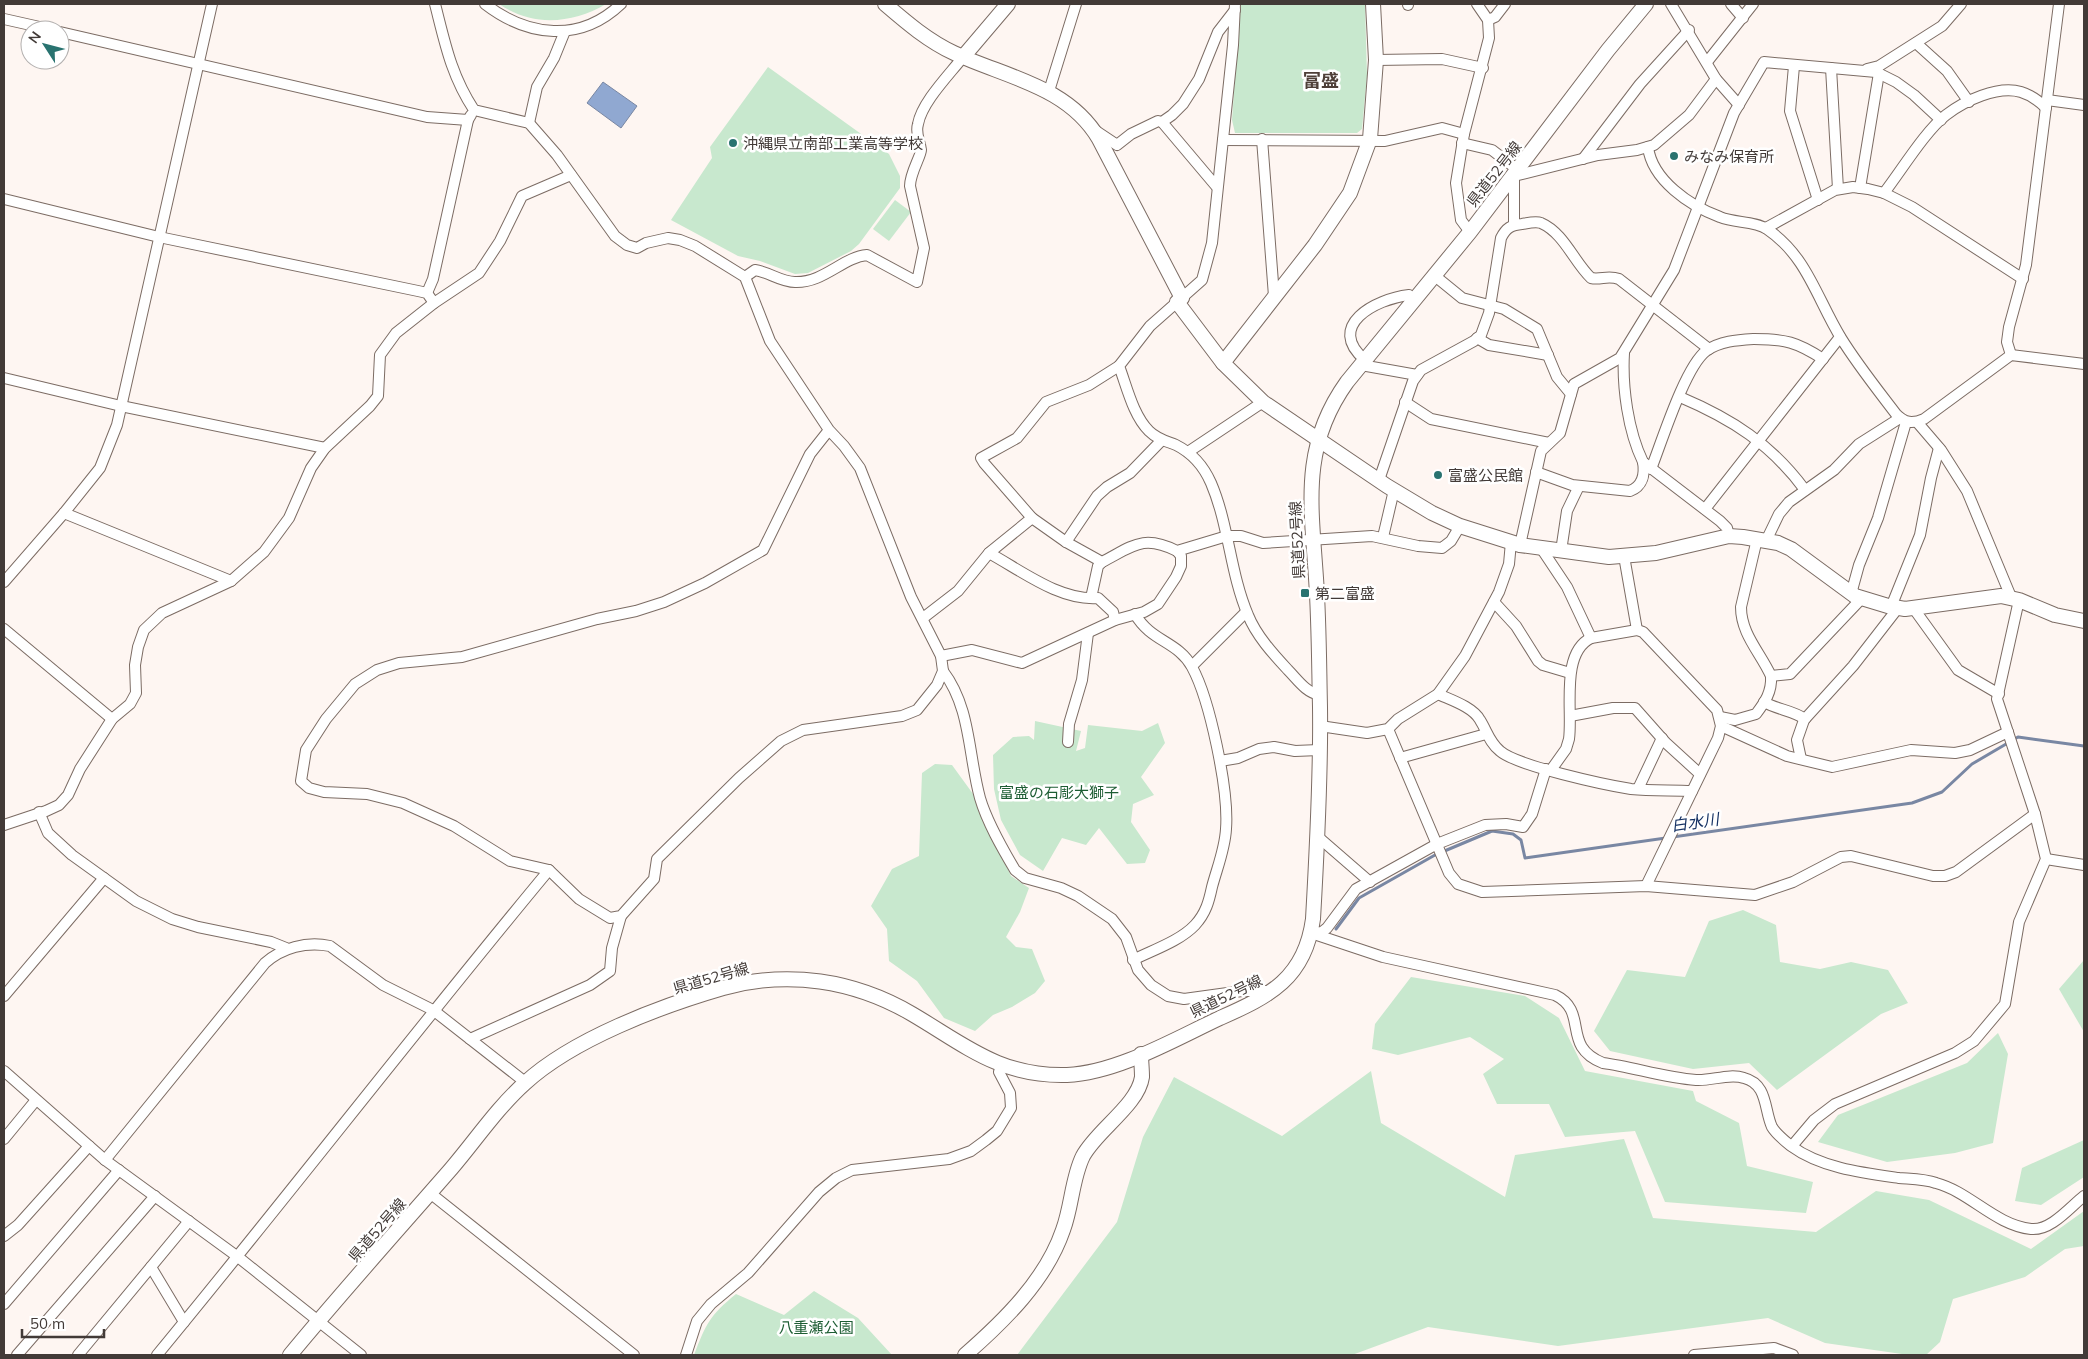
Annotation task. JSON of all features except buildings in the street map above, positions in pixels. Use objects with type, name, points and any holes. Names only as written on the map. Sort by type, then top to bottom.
[{"type":"main road","points":[[885,4],[921,33],[963,57],[1049,91],[1074,109],[1092,128],[1180,300],[1223,363],[1264,402],[1394,490],[1432,513],[1460,526],[1516,544],[1560,551],[1624,556],[1683,548],[1729,536],[1762,540],[1791,549],[1857,596],[1895,607],[1914,608],[1987,597],[2015,599],[2055,615],[2084,621]]},
{"type":"main road","points":[[963,57],[1008,4]]},
{"type":"main road","points":[[1223,363],[1338,213],[1350,193],[1370,139],[1376,60],[1374,4]]},
{"type":"main road","name":"県道52号線","points":[[290,1355],[525,1082],[581,1046],[630,1022],[719,990],[755,981],[786,979],[834,983],[870,994],[913,1014],[941,1034],[1013,1070],[1036,1074],[1075,1074],[1107,1068],[1142,1054],[1246,1007],[1274,991],[1287,980],[1299,964],[1311,933],[1317,836],[1320,726],[1316,578],[1312,539],[1312,478],[1322,424],[1335,398],[1470,232],[1608,50],[1646,4]]},
{"type":"main road","points":[[965,1355],[999,1323],[1033,1285],[1044,1269],[1064,1229],[1082,1159],[1096,1136],[1132,1099],[1142,1078],[1142,1054]]},
{"type":"street","points":[[4,582],[100,468],[117,425],[212,4]]},
{"type":"street","points":[[435,4],[451,66],[459,88],[474,110],[530,123],[571,175],[615,236],[627,245],[637,248],[646,243],[668,238],[680,240],[694,246],[745,277],[770,341],[828,430],[844,446],[860,468],[911,597],[941,656],[943,670],[953,684],[964,712],[980,798],[1015,870],[1025,878],[1061,888],[1100,910],[1119,926],[1126,937],[1133,960],[1147,981],[1168,996],[1184,999],[1242,991],[1274,991]]},
{"type":"street","points":[[485,4],[509,21],[523,27],[565,31],[592,23],[622,4]]},
{"type":"street","points":[[1049,91],[1076,4]]},
{"type":"street","points":[[1470,232],[1461,220],[1456,183],[1463,139],[1484,68],[1490,38],[1488,20],[1477,4]]},
{"type":"street","points":[[1488,20],[1495,17],[1505,4]]},
{"type":"street","points":[[1671,4],[1716,78],[1739,105]]},
{"type":"street","points":[[1731,4],[1743,18]]},
{"type":"street","points":[[1707,62],[1753,4]]},
{"type":"street","points":[[1858,70],[1874,69],[1916,43],[1942,26],[1960,4]]},
{"type":"street","points":[[2011,355],[2007,342],[2008,327],[2023,279],[2059,4]]},
{"type":"street","points":[[1092,128],[1117,145],[1131,134],[1158,121],[1162,122],[1172,115],[1192,91],[1199,79],[1218,32],[1235,7]]},
{"type":"street","points":[[1102,562],[1066,542],[1032,518],[981,458],[1017,438],[1046,402],[1089,385],[1119,366],[1150,326],[1202,280],[1212,243],[1216,186],[1223,140],[1235,7]]},
{"type":"street","points":[[4,19],[20,23]]},
{"type":"street","points":[[1583,159],[1640,84],[1688,30]]},
{"type":"street","points":[[530,123],[537,87],[554,58],[565,31]]},
{"type":"street","points":[[70,34],[427,117],[468,120]]},
{"type":"street","points":[[1916,43],[1947,71],[1969,102]]},
{"type":"street","points":[[745,277],[755,270],[764,271],[787,282],[806,281],[824,276],[859,255],[868,254],[917,282],[924,248],[910,186],[910,177],[921,152],[917,133],[918,123],[937,89],[963,57]]},
{"type":"street","points":[[1376,60],[1442,59],[1484,68]]},
{"type":"street","points":[[1320,726],[1367,733],[1388,729],[1398,719],[1438,694],[1466,656],[1494,602],[1516,544],[1541,451],[1560,433],[1574,384],[1613,363],[1624,352],[1654,304],[1674,270],[1739,105],[1764,62],[1879,73],[1914,95],[1941,120]]},
{"type":"street","points":[[1794,66],[1790,111],[1818,200]]},
{"type":"street","points":[[1831,68],[1838,189]]},
{"type":"street","points":[[1860,188],[1879,73]]},
{"type":"street","points":[[1516,173],[1648,146],[1664,138],[1678,127],[1716,78]]},
{"type":"street","points":[[1884,193],[1941,120],[1969,102],[1990,94],[2008,91],[2020,92],[2047,104],[2084,105]]},
{"type":"street","points":[[427,293],[433,279],[468,120],[474,110]]},
{"type":"street","points":[[1162,122],[1216,186]]},
{"type":"street","points":[[1223,140],[1370,139],[1385,141],[1442,128],[1463,139],[1492,150],[1516,173],[1514,224]]},
{"type":"street","points":[[1262,139],[1274,296]]},
{"type":"street","points":[[1648,146],[1649,156],[1663,180],[1674,191],[1720,217],[1766,228],[1801,261],[1840,337],[1903,420]]},
{"type":"street","points":[[4,825],[59,805],[68,795],[80,769],[112,719],[130,704],[136,693],[134,665],[144,630],[162,613],[231,581],[264,552],[289,518],[311,468],[326,448],[378,396],[380,355],[396,333],[434,303],[479,273],[500,241],[522,196],[571,175]]},
{"type":"street","points":[[1766,228],[1838,189],[1860,188],[1884,193],[1940,224],[2023,279]]},
{"type":"street","points":[[4,200],[159,237],[427,293],[434,303]]},
{"type":"street","points":[[1379,480],[1405,402],[1421,370],[1477,338],[1486,325],[1501,238],[1505,230],[1514,224],[1540,222],[1559,237],[1591,278],[1598,280],[1611,276],[1619,279],[1654,304],[1709,349]]},
{"type":"street","points":[[1435,276],[1462,298],[1504,310],[1537,329],[1557,377],[1571,394]]},
{"type":"street","points":[[1414,300],[1408,295],[1397,296],[1373,306],[1357,318],[1353,324],[1351,342],[1355,352],[1363,362],[1418,376]]},
{"type":"street","points":[[1705,510],[1840,337]]},
{"type":"street","points":[[1477,338],[1497,347],[1548,355]]},
{"type":"street","points":[[1536,472],[1579,486],[1630,491],[1635,489],[1643,479],[1647,465],[1694,364],[1709,349],[1726,342],[1779,340],[1799,344],[1823,359]]},
{"type":"street","points":[[1624,352],[1624,378],[1637,449],[1647,465],[1727,528],[1729,536]]},
{"type":"street","points":[[1720,722],[1746,719],[1756,714],[1769,696],[1771,676],[1745,631],[1741,618],[1741,607],[1762,540],[1789,502],[1834,470],[1858,444],[1903,420],[1917,422],[1931,415],[2011,355],[2084,364]]},
{"type":"street","points":[[1119,366],[1140,419],[1148,430],[1161,440],[1188,452],[1201,465],[1211,483],[1227,536],[1246,612],[1256,630],[1285,667],[1312,694],[1320,695]]},
{"type":"street","points":[[4,378],[121,406],[326,448]]},
{"type":"street","points":[[1680,397],[1716,414],[1760,440],[1791,471],[1805,490]]},
{"type":"street","points":[[1188,452],[1264,402]]},
{"type":"street","points":[[1405,402],[1431,419],[1549,443]]},
{"type":"street","points":[[1771,676],[1790,674],[1857,596],[1859,565],[1878,518],[1903,420]]},
{"type":"street","points":[[1792,1146],[1814,1120],[1835,1104],[1956,1053],[1974,1041],[1987,1027],[2004,1004],[2019,922],[2046,859],[2035,814],[1997,699],[2015,599],[1967,491],[1939,448],[1917,422]]},
{"type":"street","points":[[620,916],[610,918],[579,900],[549,870],[510,861],[454,826],[403,803],[367,794],[324,792],[309,788],[301,781],[306,750],[326,719],[355,684],[377,670],[399,663],[462,657],[597,619],[636,611],[664,602],[705,583],[763,550],[810,454],[828,430]]},
{"type":"street","points":[[1066,542],[1098,496],[1107,487],[1130,473],[1161,440]]},
{"type":"street","points":[[1801,760],[1797,740],[1805,719],[1853,666],[1895,607],[1920,535],[1939,448]]},
{"type":"street","points":[[1560,551],[1567,511],[1579,486]]},
{"type":"street","points":[[1382,538],[1394,490]]},
{"type":"street","points":[[64,513],[231,581]]},
{"type":"street","points":[[923,618],[958,591],[989,553],[1032,518]]},
{"type":"street","points":[[1177,551],[1227,536],[1241,536],[1263,543],[1358,536],[1442,548],[1451,541],[1460,526]]},
{"type":"street","points":[[941,656],[972,650],[1022,663],[1115,620],[1158,604],[1167,593],[1181,566],[1181,556],[1177,551],[1155,542],[1144,542],[1102,562],[1098,566],[1091,598]]},
{"type":"street","points":[[1541,548],[1570,593],[1591,638]]},
{"type":"street","points":[[989,553],[1064,593],[1081,599],[1098,598],[1113,612],[1115,620]]},
{"type":"street","points":[[1624,556],[1637,630]]},
{"type":"street","points":[[1494,602],[1516,626],[1538,661],[1543,665],[1570,673]]},
{"type":"street","points":[[1914,608],[1958,670],[1999,694]]},
{"type":"street","points":[[1192,666],[1246,612]]},
{"type":"street","points":[[1133,960],[1187,932],[1195,925],[1208,905],[1221,860],[1226,828],[1220,761],[1210,720],[1192,666],[1182,653],[1148,632],[1135,614]]},
{"type":"street","points":[[4,629],[112,719]]},
{"type":"street","points":[[1311,933],[1322,932],[1327,928],[1350,895],[1437,844],[1485,826],[1506,824],[1524,826],[1532,814],[1549,770],[1566,749],[1570,730],[1570,673],[1574,657],[1586,640],[1591,638],[1637,630],[1643,632],[1710,702],[1720,722],[1762,746],[1801,760],[1832,767],[1910,750],[1955,753],[1970,750],[2008,732]]},
{"type":"street","points":[[1068,742],[1069,724],[1082,680],[1088,633]]},
{"type":"street","points":[[470,1039],[590,985],[610,971],[612,948],[620,916],[654,879],[658,858],[739,778],[781,742],[803,730],[902,716],[917,710],[937,685],[943,670]]},
{"type":"street","points":[[1438,694],[1471,711],[1480,719],[1486,734],[1500,752],[1512,758],[1549,770],[1638,789],[1692,791]]},
{"type":"street","points":[[1764,702],[1781,710],[1791,711],[1805,719]]},
{"type":"street","points":[[1570,716],[1630,707],[1640,712],[1662,738],[1700,774]]},
{"type":"street","points":[[1646,886],[1700,774],[1720,722]]},
{"type":"street","points":[[1388,729],[1449,873],[1458,884],[1482,892],[1646,886],[1755,895],[1793,882],[1841,857],[1851,856],[1934,876],[1945,876],[1956,872],[2035,814]]},
{"type":"street","points":[[1400,758],[1486,734]]},
{"type":"street","points":[[1638,789],[1662,738]]},
{"type":"street","points":[[1220,761],[1238,758],[1259,749],[1274,747],[1295,751],[1319,750]]},
{"type":"street","points":[[39,812],[48,833],[72,855],[136,901],[172,919],[198,927],[271,942],[286,948],[330,946],[383,985],[433,1010],[525,1082]]},
{"type":"street","points":[[1317,836],[1370,882]]},
{"type":"street","points":[[2046,859],[2084,865]]},
{"type":"street","points":[[157,1355],[433,1010],[549,870]]},
{"type":"street","points":[[4,996],[104,878]]},
{"type":"street","points":[[1311,933],[1383,957],[1555,995],[1565,1000],[1572,1011],[1583,1051],[1589,1057],[1603,1063],[1695,1080],[1728,1076],[1745,1078],[1756,1084],[1766,1099],[1768,1117],[1773,1130],[1792,1146],[1815,1159],[1834,1166],[1881,1176],[1936,1182],[1951,1188],[1990,1213],[2013,1224],[2032,1229],[2044,1228],[2084,1196]]},
{"type":"street","points":[[105,1160],[265,963],[286,948]]},
{"type":"street","points":[[686,1355],[697,1321],[711,1304],[748,1273],[819,1192],[836,1178],[852,1170],[949,1159],[971,1150],[997,1130],[1011,1108],[1010,1093],[999,1072],[1000,1065]]},
{"type":"street","points":[[4,1072],[105,1160],[238,1256],[361,1355]]},
{"type":"street","points":[[4,1139],[36,1100]]},
{"type":"street","points":[[4,1236],[18,1225],[89,1146]]},
{"type":"street","points":[[4,1304],[119,1170]]},
{"type":"street","points":[[430,1193],[634,1355]]},
{"type":"street","points":[[17,1355],[155,1196]]},
{"type":"street","points":[[78,1355],[189,1221]]},
{"type":"street","points":[[151,1267],[184,1322]]},
{"type":"street","points":[[1694,1355],[1774,1348],[1793,1355]]},
{"type":"green space","points":[[499,4],[606,4],[580,16],[552,20],[525,17]]},
{"type":"green space","points":[[1240,4],[1365,4],[1367,76],[1362,129],[1357,133],[1235,133],[1232,120]]},
{"type":"green space","points":[[768,67],[889,154],[900,176],[900,188],[859,244],[851,251],[808,273],[795,274],[760,261],[738,256],[671,220],[712,158],[710,147]]},
{"type":"green space","points":[[895,200],[911,212],[889,241],[873,229]]},
{"type":"green space","name":"富盛の石彫大獅子","points":[[1035,721],[1081,731],[1076,751],[1085,748],[1088,725],[1142,731],[1158,723],[1165,743],[1141,777],[1154,795],[1133,804],[1131,822],[1150,850],[1145,863],[1127,864],[1099,828],[1086,845],[1062,838],[1043,871],[1020,855],[1001,820],[994,789],[993,755],[1013,737],[1029,736],[1034,740]]},
{"type":"green space","points":[[935,764],[952,765],[976,798],[1011,876],[1029,888],[1020,912],[1006,937],[1016,947],[1032,949],[1045,981],[1035,993],[1012,1007],[993,1015],[975,1031],[944,1018],[917,981],[889,961],[887,929],[871,906],[892,869],[919,856],[922,773]]},
{"type":"green space","points":[[1743,910],[1776,925],[1780,962],[1820,969],[1851,962],[1888,970],[1908,1003],[1881,1014],[1777,1090],[1749,1063],[1693,1069],[1610,1051],[1594,1031],[1627,970],[1685,977],[1709,921]]},
{"type":"green space","points":[[2084,960],[2084,1032],[2059,989]]},
{"type":"green space","points":[[1411,977],[1525,996],[1559,1018],[1585,1071],[1693,1091],[1696,1101],[1739,1123],[1747,1166],[1813,1182],[1806,1213],[1665,1202],[1635,1131],[1565,1137],[1549,1104],[1497,1104],[1483,1074],[1504,1059],[1470,1037],[1398,1055],[1372,1049],[1375,1024]]},
{"type":"green space","points":[[1998,1033],[2008,1054],[1993,1143],[1955,1153],[1887,1162],[1818,1142],[1838,1115],[1967,1063]]},
{"type":"green space","points":[[1371,1071],[1381,1123],[1505,1197],[1515,1155],[1624,1139],[1653,1218],[1816,1232],[1876,1191],[1929,1200],[2031,1249],[2084,1211],[2084,1246],[2065,1249],[2025,1277],[1953,1299],[1940,1342],[1926,1355],[1909,1355],[1825,1343],[1768,1318],[1558,1346],[1428,1327],[1352,1355],[1017,1355],[1117,1222],[1143,1137],[1174,1077],[1282,1136]]},
{"type":"green space","points":[[2084,1140],[2084,1177],[2041,1205],[2015,1201],[2022,1168]]},
{"type":"green space","name":"八重瀬公園","points":[[814,1291],[858,1318],[892,1355],[694,1355],[702,1335],[714,1314],[736,1294],[784,1315]]},
{"type":"water","points":[[603,82],[637,106],[621,128],[587,103]]},
{"type":"waterway","name":"白水川","points":[[1336,929],[1359,898],[1435,855],[1492,831],[1513,834],[1521,840],[1525,858],[1912,803],[1942,792],[1972,764],[2018,737],[2084,746]]},
{"type":"place","name":"沖縄県立南部工業高等学校","points":[[733,143]]},
{"type":"place","name":"みなみ保育所","points":[[1674,156]]},
{"type":"place","name":"富盛公民館","points":[[1438,475]]},
{"type":"place","name":"第二富盛","points":[[1305,593]]},
{"type":"district","name":"富盛","points":[[1321,80]]}]
